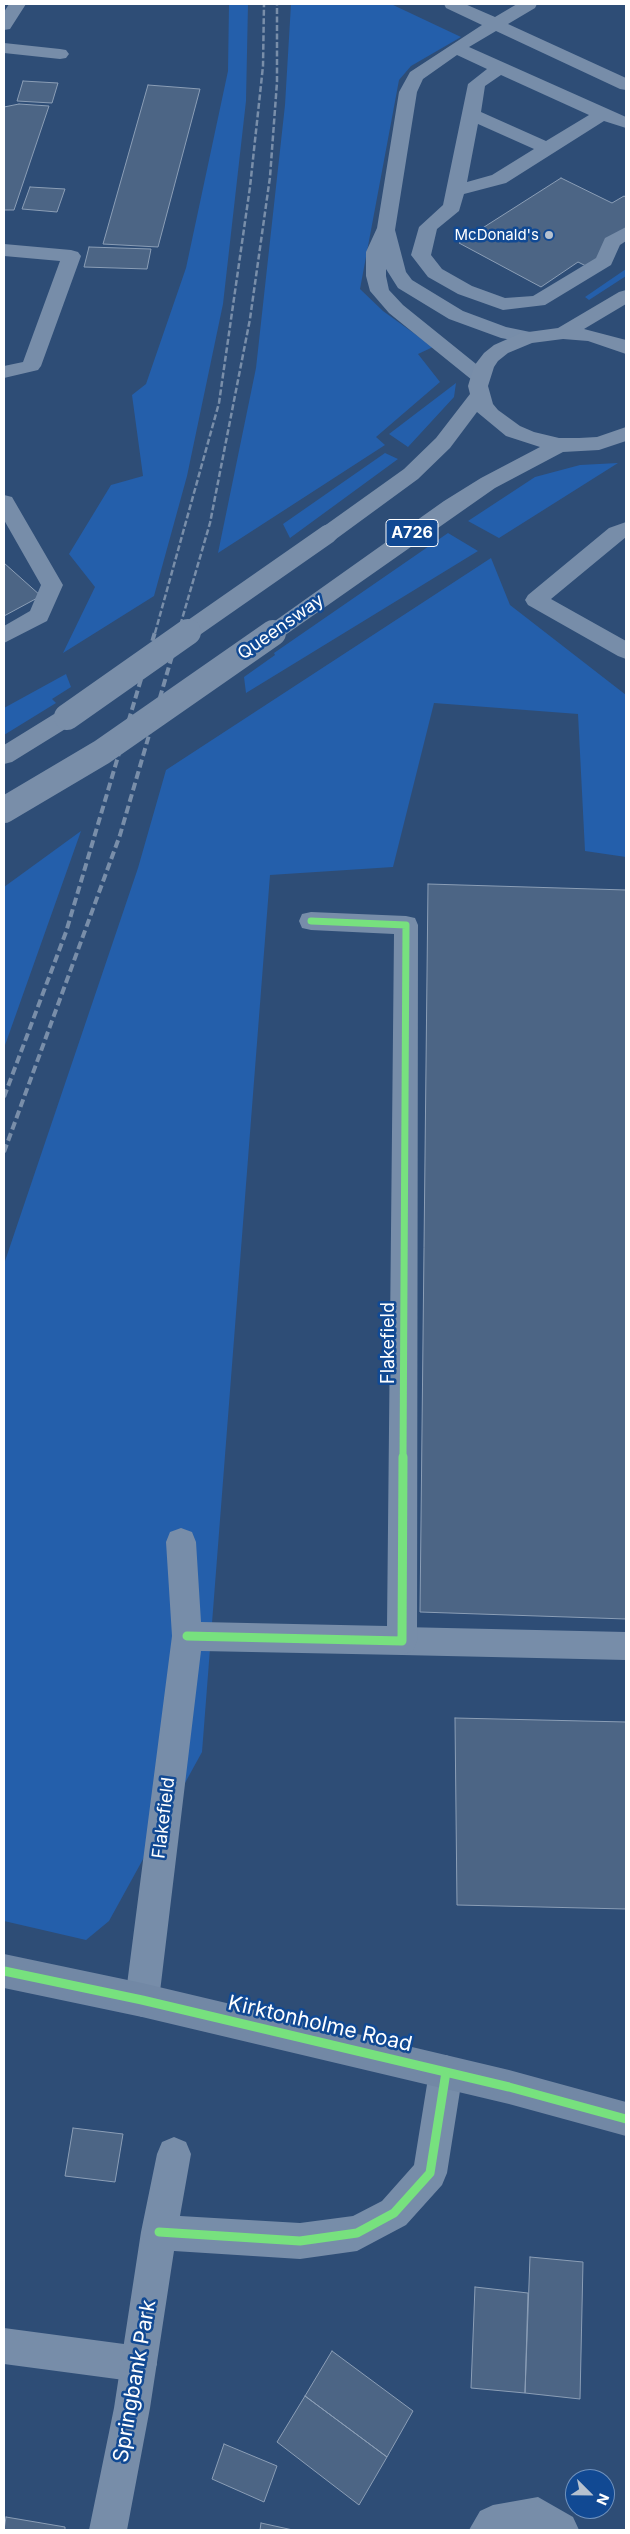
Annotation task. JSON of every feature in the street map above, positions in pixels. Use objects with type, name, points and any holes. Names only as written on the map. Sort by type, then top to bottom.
[{"type":"highway","name":"A726","points":[[563,333],[626,296]]},
{"type":"highway","name":"A726","points":[[4,756],[68,717],[411,474],[443,443],[479,386],[484,366],[501,349],[528,337],[563,333],[588,335],[612,341],[626,348]]},
{"type":"highway","points":[[479,386],[491,415],[513,431],[542,442],[579,446],[623,438]]},
{"type":"highway","name":"Queensway","points":[[4,810],[102,752],[459,502],[488,483],[558,444]]},
{"type":"street","points":[[4,25],[17,4]]},
{"type":"street","points":[[452,4],[626,85]]},
{"type":"street","points":[[479,386],[396,309],[380,291],[376,276],[376,252],[386,228],[408,92],[416,76],[456,48],[529,4]]},
{"type":"street","points":[[4,48],[60,54]]},
{"type":"street","points":[[456,48],[575,103],[626,123]]},
{"type":"street","points":[[499,68],[476,84],[452,207],[428,227],[421,255],[436,273],[466,290],[502,304],[538,301],[604,261],[612,242],[626,233]]},
{"type":"street","points":[[471,114],[549,149]]},
{"type":"street","points":[[456,190],[498,179],[549,149],[602,114]]},
{"type":"street","points":[[386,228],[396,272],[405,284],[456,316],[501,332],[528,337]]},
{"type":"street","points":[[4,250],[71,256],[31,366],[4,372]]},
{"type":"street","points":[[4,502],[52,585],[39,616],[4,635]]},
{"type":"street","points":[[626,528],[617,533],[536,600],[626,651]]},
{"type":"street","name":"Flakefield","points":[[310,920],[406,924],[402,1641]]},
{"type":"street","name":"Flakefield","points":[[142,2000],[187,1636],[181,1542]]},
{"type":"street","points":[[187,1636],[626,1646]]},
{"type":"street","name":"Kirktonholme Road","points":[[4,1971],[142,2000],[446,2072],[626,2119]]},
{"type":"street","points":[[159,2232],[300,2241],[357,2233],[394,2213],[430,2173],[446,2072]]},
{"type":"street","name":"Springbank Park","points":[[108,2530],[139,2364],[159,2232],[174,2154]]},
{"type":"street","points":[[4,2346],[139,2364]]},
{"type":"street","points":[[488,2530],[493,2524],[538,2516],[560,2530]]},
{"type":"shaded area","points":[[229,4],[248,4],[246,101],[223,304],[187,476],[154,596],[63,653],[95,587],[69,554],[111,485],[143,476],[132,395],[146,384],[186,268],[228,71]]},
{"type":"shaded area","points":[[291,4],[391,4],[461,37],[411,66],[399,80],[360,289],[383,311],[433,347],[418,354],[440,382],[376,437],[385,445],[218,553],[256,368],[285,105]]},
{"type":"shaded area","points":[[626,269],[626,276],[589,300],[585,297]]},
{"type":"shaded area","points":[[456,383],[454,397],[408,447],[389,434]]},
{"type":"shaded area","points":[[385,453],[398,459],[290,538],[283,524]]},
{"type":"shaded area","points":[[618,463],[499,538],[468,521],[535,477],[580,465]]},
{"type":"shaded area","points":[[448,533],[478,551],[246,693],[244,677],[275,655],[274,653]]},
{"type":"shaded area","points":[[491,558],[510,605],[626,695],[626,857],[585,851],[578,714],[434,703],[393,867],[270,875],[202,1752],[109,1921],[86,1940],[4,1921],[4,1264],[138,868],[166,770]]},
{"type":"shaded area","points":[[66,674],[71,687],[52,699],[56,703],[4,735],[4,708]]},
{"type":"shaded area","points":[[81,831],[4,1048],[4,887]]},
{"type":"building","points":[[23,81],[58,83],[52,103],[17,101]]},
{"type":"building","points":[[148,85],[200,89],[158,247],[103,244]]},
{"type":"building","points":[[19,104],[49,106],[14,210],[4,210],[4,107]]},
{"type":"building","name":"McDonald's","points":[[561,178],[612,203],[624,196],[626,197],[626,239],[586,266],[578,262],[541,287],[459,243]]},
{"type":"building","points":[[30,187],[65,189],[57,212],[22,209]]},
{"type":"building","points":[[89,247],[151,249],[147,269],[84,267]]},
{"type":"building","points":[[4,563],[41,596],[4,616]]},
{"type":"building","points":[[428,884],[626,890],[626,1619],[420,1612]]},
{"type":"building","points":[[455,1718],[626,1722],[626,1909],[457,1905]]},
{"type":"building","points":[[73,2128],[123,2134],[115,2182],[65,2176]]},
{"type":"building","points":[[530,2257],[583,2262],[580,2399],[525,2393]]},
{"type":"building","points":[[475,2287],[528,2293],[525,2393],[471,2388]]},
{"type":"building","points":[[332,2351],[413,2411],[387,2457],[305,2396]]},
{"type":"building","points":[[305,2396],[387,2457],[359,2505],[277,2442]]},
{"type":"building","points":[[224,2444],[277,2466],[264,2502],[212,2479]]},
{"type":"building","points":[[6,2517],[65,2527],[65,2530],[4,2530]]},
{"type":"building","points":[[261,2523],[293,2530],[260,2530]]},
{"type":"railway","points":[[155,633],[219,403],[250,187],[263,66],[264,4]]},
{"type":"railway","points":[[178,633],[210,523],[250,319],[270,177],[277,82],[277,4]]},
{"type":"railway","points":[[4,1097],[66,932],[155,632]]},
{"type":"railway","points":[[4,1152],[120,835],[179,632]]},
{"type":"cycle path","points":[[187,1636],[402,1641],[406,925],[311,921]]},
{"type":"cycle path","points":[[4,1971],[142,2000],[509,2087],[626,2119]]},
{"type":"cycle path","points":[[159,2232],[300,2241],[357,2233],[394,2213],[430,2173],[446,2072]]},
{"type":"place","name":"McDonald's","points":[[549,235]]}]
